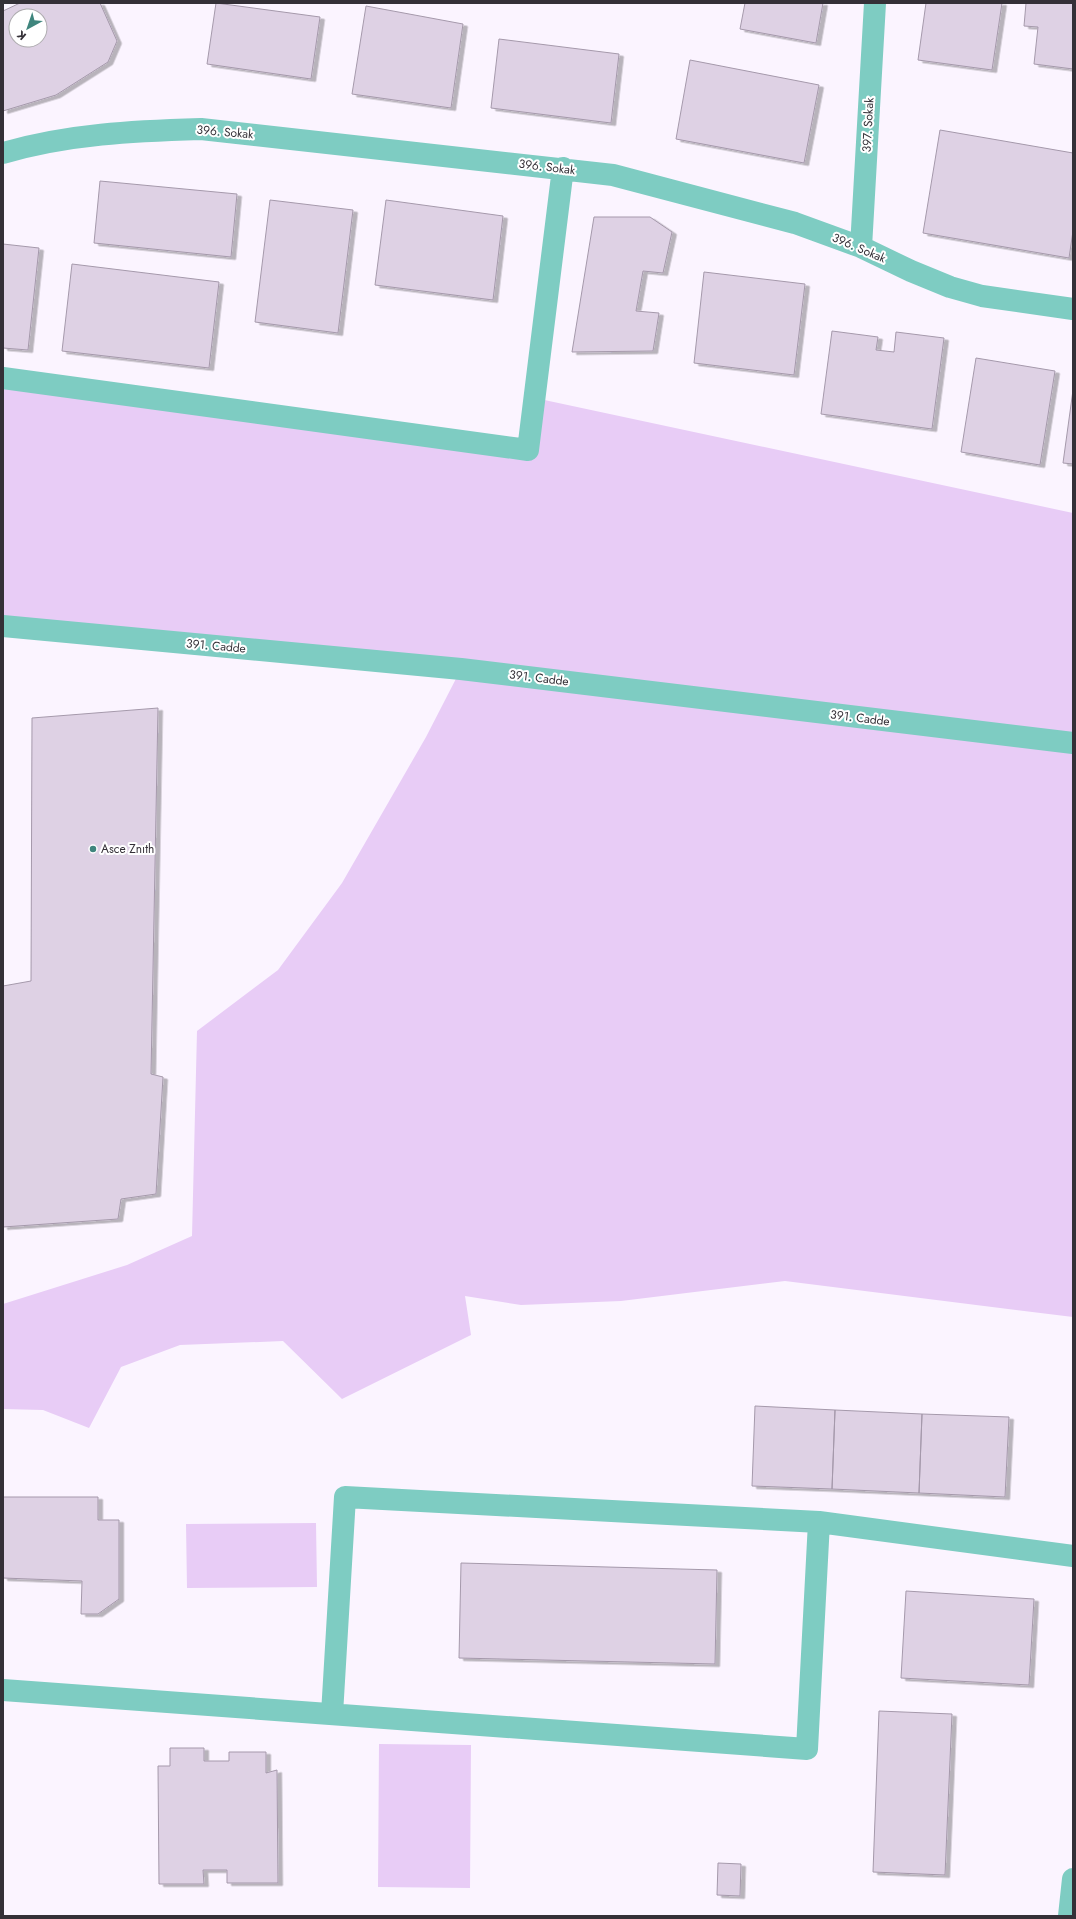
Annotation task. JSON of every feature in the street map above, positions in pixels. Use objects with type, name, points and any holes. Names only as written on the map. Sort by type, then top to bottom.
[{"type":"street","name":"397. Sokak","points":[[861,247],[875,3]]},
{"type":"street","name":"396. Sokak","points":[[3,153],[26,146],[85,136],[201,129],[564,168],[613,175],[787,221],[861,247],[911,271],[950,287],[982,296],[1073,309]]},
{"type":"street","points":[[3,378],[528,450],[564,168]]},
{"type":"street","name":"391. Cadde","points":[[3,626],[461,669],[1073,743]]},
{"type":"street","points":[[332,1714],[345,1497],[818,1522],[1073,1556]]},
{"type":"street","points":[[3,1690],[807,1749],[818,1522]]},
{"type":"street","points":[[1069,1916],[1073,1879]]},
{"type":"shaded area","points":[[3,378],[528,450],[535,398],[1073,513],[1073,1317],[785,1281],[621,1301],[521,1305],[465,1296],[471,1335],[342,1399],[283,1341],[180,1345],[121,1367],[89,1428],[43,1410],[3,1409],[3,1304],[127,1265],[192,1236],[197,1031],[278,970],[342,883],[426,737],[461,669],[3,626]]},
{"type":"shaded area","points":[[316,1523],[317,1587],[187,1588],[186,1524]]},
{"type":"shaded area","points":[[379,1744],[471,1745],[470,1888],[378,1887]]},
{"type":"building","points":[[20,3],[100,3],[117,41],[108,62],[56,95],[3,111],[3,11],[8,9],[8,48],[48,48],[48,8],[9,8]]},
{"type":"building","points":[[216,3],[320,17],[311,79],[207,64]]},
{"type":"building","points":[[745,3],[823,3],[816,43],[740,29]]},
{"type":"building","points":[[926,3],[1002,3],[992,70],[918,60]]},
{"type":"building","points":[[1026,3],[1073,3],[1073,69],[1034,64],[1038,27],[1024,26]]},
{"type":"building","points":[[366,6],[463,24],[451,108],[352,94]]},
{"type":"building","points":[[499,39],[619,54],[611,123],[491,108]]},
{"type":"building","points":[[690,60],[819,85],[804,163],[676,139]]},
{"type":"building","points":[[940,130],[1073,153],[1073,231],[1069,258],[923,233]]},
{"type":"building","points":[[100,181],[237,194],[231,257],[94,243]]},
{"type":"building","points":[[270,200],[353,210],[338,333],[255,322]]},
{"type":"building","points":[[386,200],[503,216],[493,300],[375,285]]},
{"type":"building","points":[[594,217],[650,217],[672,232],[663,273],[643,271],[636,311],[659,313],[653,351],[572,352]]},
{"type":"building","points":[[3,244],[39,248],[28,350],[3,348]]},
{"type":"building","points":[[72,264],[219,282],[209,368],[62,351]]},
{"type":"building","points":[[704,272],[805,284],[794,375],[694,363]]},
{"type":"building","points":[[832,331],[878,337],[876,350],[894,352],[896,332],[944,338],[932,429],[821,414]]},
{"type":"building","points":[[976,358],[1055,371],[1040,465],[961,452]]},
{"type":"building","points":[[1073,390],[1073,464],[1063,463]]},
{"type":"building","name":"Asce Znıth","points":[[158,708],[151,1074],[163,1077],[156,1194],[121,1199],[118,1219],[3,1227],[3,986],[31,981],[32,718]]},
{"type":"building","points":[[755,1406],[835,1410],[832,1489],[752,1486]]},
{"type":"building","points":[[835,1410],[922,1414],[919,1493],[832,1489]]},
{"type":"building","points":[[922,1414],[1009,1417],[1005,1497],[919,1493]]},
{"type":"building","points":[[3,1497],[98,1497],[98,1520],[119,1520],[119,1599],[98,1614],[81,1614],[82,1581],[3,1578]]},
{"type":"building","points":[[461,1563],[717,1570],[715,1664],[459,1658]]},
{"type":"building","points":[[906,1591],[1034,1599],[1029,1685],[901,1678]]},
{"type":"building","points":[[879,1711],[952,1714],[945,1875],[873,1872]]},
{"type":"building","points":[[170,1748],[204,1748],[204,1761],[229,1761],[229,1752],[266,1752],[266,1773],[277,1770],[278,1883],[227,1883],[227,1870],[203,1870],[204,1884],[159,1884],[158,1766],[170,1766]]},
{"type":"building","points":[[718,1863],[741,1864],[740,1896],[717,1895]]},
{"type":"place","name":"Asce Znıth","points":[[93,849]]}]
